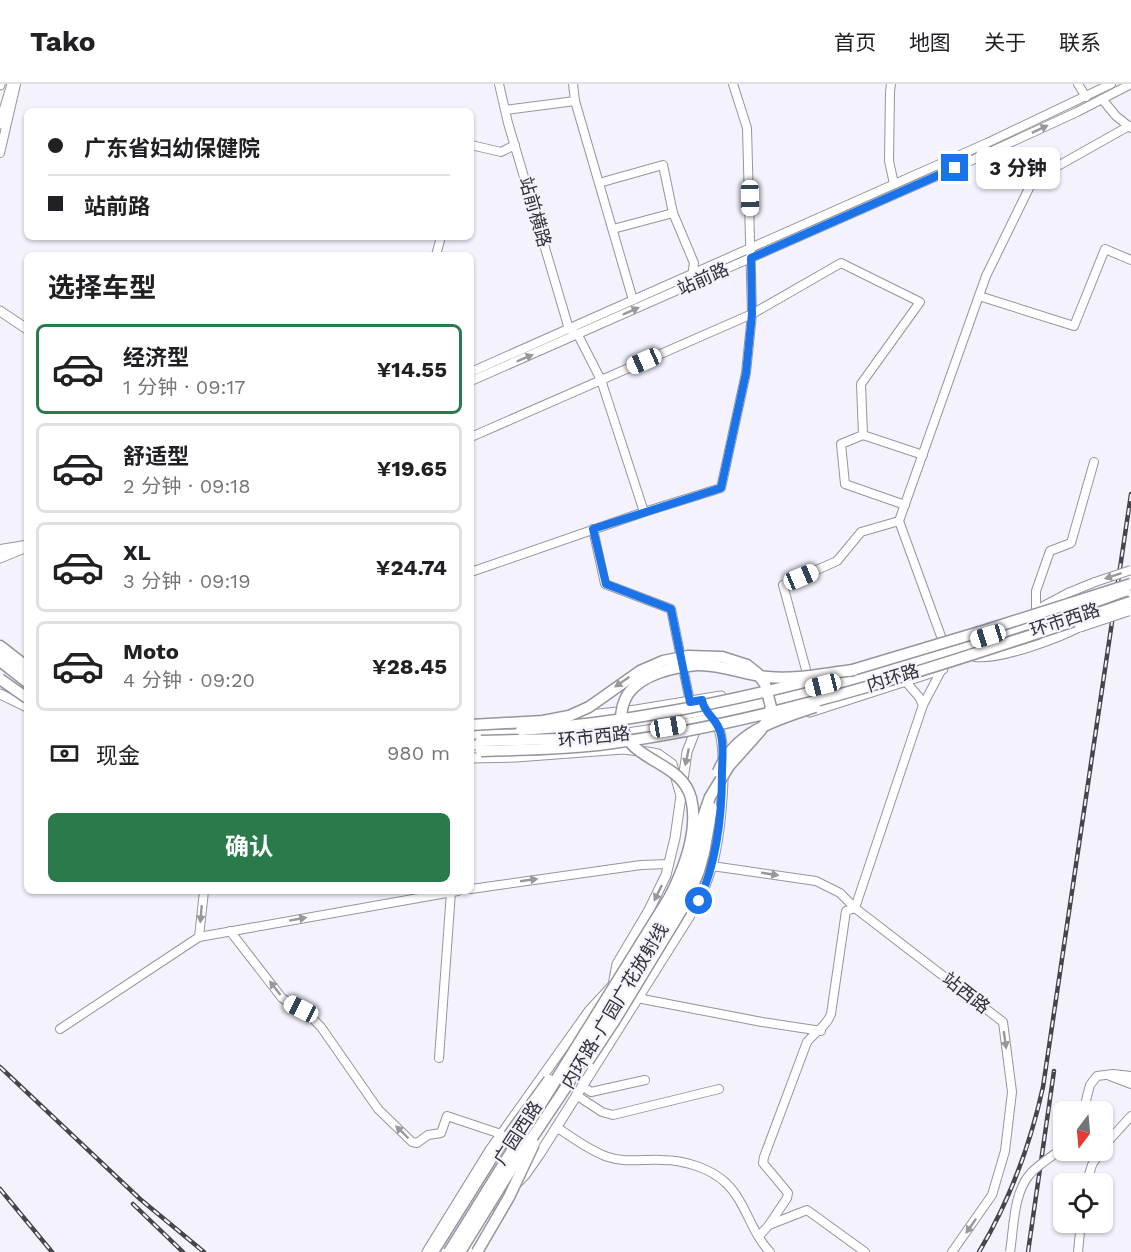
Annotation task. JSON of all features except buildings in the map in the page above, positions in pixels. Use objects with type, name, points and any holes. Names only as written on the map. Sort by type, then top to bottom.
[{"type":"highway","name":"内环路","points":[[474,752],[583,747],[644,738],[698,724],[791,707],[984,650],[1129,591]]},
{"type":"highway","name":"内环路","points":[[474,733],[604,722],[716,703],[854,670],[986,630],[1129,591]]},
{"type":"highway","points":[[0,646],[24,666]]},
{"type":"highway","points":[[568,1084],[587,1062],[615,1020],[691,892],[704,853],[717,774],[734,746],[750,733],[780,719],[984,650]]},
{"type":"highway","name":"内环路-广园广花放射线","points":[[460,1252],[568,1084],[600,1026],[679,899],[694,863],[706,806],[729,766],[754,739],[767,720],[771,707],[767,689],[752,669],[738,661],[714,656],[688,656],[663,661],[640,670],[589,707],[569,716],[543,721],[474,723]]},
{"type":"highway","points":[[0,660],[24,676]]},
{"type":"highway","name":"内环路","points":[[680,667],[713,665],[777,677],[854,670]]},
{"type":"highway","name":"内环路-广园广花放射线","points":[[449,1252],[669,898],[681,872],[689,845],[693,813],[691,796],[684,783],[671,771],[630,744],[623,732],[621,721],[624,700],[636,685],[655,675],[680,667]]},
{"type":"highway","points":[[0,679],[24,703]]},
{"type":"highway","points":[[474,741],[583,739],[698,724]]},
{"type":"highway","points":[[434,1252],[498,1148],[590,1024]]},
{"type":"highway","points":[[477,1252],[506,1203],[547,1116]]},
{"type":"main road","points":[[0,124],[14,84]]},
{"type":"main road","points":[[0,311],[24,327]]},
{"type":"main road","points":[[0,558],[24,547]]},
{"type":"main road","points":[[1087,593],[1129,591]]},
{"type":"main road","points":[[474,723],[603,715],[702,700],[808,677],[942,639],[1087,593],[1129,591]]},
{"type":"main road","points":[[496,1204],[525,1175],[691,914],[712,866],[722,797],[733,751],[741,737],[750,732],[942,669],[973,653],[1080,627],[1129,591]]},
{"type":"main road","name":"环市西路","points":[[474,733],[530,734],[579,729],[704,711],[845,686],[973,653],[1129,591]]},
{"type":"main road","points":[[1086,608],[1107,592]]},
{"type":"main road","name":"环市西路","points":[[474,745],[606,736],[698,724],[1086,608]]},
{"type":"main road","points":[[1033,630],[1065,630]]},
{"type":"main road","points":[[0,652],[24,675]]},
{"type":"main road","points":[[0,673],[24,690]]},
{"type":"main road","points":[[825,707],[845,686]]},
{"type":"main road","points":[[0,694],[24,704]]},
{"type":"main road","points":[[790,697],[825,707]]},
{"type":"main road","points":[[426,1252],[501,1134],[589,1011],[613,985],[617,964],[660,888],[669,864],[687,752],[704,711],[702,700]]},
{"type":"main road","points":[[682,714],[685,703]]},
{"type":"main road","points":[[704,711],[719,726],[722,742],[722,797]]},
{"type":"main road","points":[[530,720],[530,734]]},
{"type":"main road","points":[[515,743],[516,757]]},
{"type":"main road","points":[[474,758],[623,749],[658,754],[672,764],[681,796]]},
{"type":"main road","name":"广园西路","points":[[444,1252],[613,985]]},
{"type":"main road","name":"广园西路","points":[[466,1252],[614,1010],[625,1017]]},
{"type":"main road","points":[[509,1147],[517,1113]]},
{"type":"street","points":[[0,153],[15,94],[14,84]]},
{"type":"street","name":"站前横路","points":[[499,84],[569,329]]},
{"type":"street","points":[[573,84],[575,101],[633,300]]},
{"type":"street","points":[[474,571],[593,529],[721,488],[746,373],[752,314],[747,128],[733,84]]},
{"type":"street","points":[[891,84],[889,161],[894,184]]},
{"type":"street","points":[[1078,84],[1086,97]]},
{"type":"street","name":"站前路","points":[[474,371],[894,184],[1111,84]]},
{"type":"street","name":"站前路","points":[[474,380],[964,164],[1131,84]]},
{"type":"street","points":[[942,639],[899,520],[986,276],[1033,180],[1130,127],[1116,116],[1102,99]]},
{"type":"street","points":[[505,110],[575,101]]},
{"type":"street","points":[[474,146],[501,152],[515,145]]},
{"type":"street","points":[[599,183],[663,165],[673,213],[694,263],[692,274],[695,283]]},
{"type":"street","points":[[613,229],[673,213]]},
{"type":"street","points":[[979,296],[1074,326],[1105,249],[1131,260]]},
{"type":"street","points":[[474,436],[752,314],[841,263],[920,302],[861,384],[863,435]]},
{"type":"street","points":[[569,329],[578,335],[601,380],[644,512]]},
{"type":"street","points":[[905,505],[845,484],[841,444],[863,435],[923,455]]},
{"type":"street","points":[[1094,462],[1071,543],[1050,550],[1036,591],[1036,610],[1095,582],[1129,591]]},
{"type":"street","points":[[808,677],[783,585],[837,561],[861,532],[899,520]]},
{"type":"street","points":[[593,529],[606,584],[671,609],[685,703]]},
{"type":"street","points":[[0,549],[24,546]]},
{"type":"street","points":[[973,653],[999,655],[1063,635],[1080,627]]},
{"type":"street","points":[[759,1236],[769,1225],[788,1193],[763,1163],[764,1157],[807,1042],[821,1031],[831,1014],[846,911],[855,908],[923,705],[942,669]]},
{"type":"street","points":[[897,671],[903,683],[919,697],[923,705]]},
{"type":"street","points":[[474,889],[642,865],[669,864]]},
{"type":"street","name":"站西路","points":[[712,866],[816,881],[840,893],[855,908],[1003,1022],[1012,1092],[1005,1151],[992,1195],[952,1252]]},
{"type":"street","points":[[199,937],[204,894]]},
{"type":"street","points":[[60,1029],[199,937],[443,894]]},
{"type":"street","points":[[439,1058],[455,894]]},
{"type":"street","points":[[230,931],[282,998],[310,1016],[321,1027],[378,1109],[412,1142],[417,1143],[428,1135],[441,1133],[447,1116],[501,1134]]},
{"type":"street","points":[[637,998],[821,1031]]},
{"type":"street","points":[[1086,1101],[1094,1078],[1100,1074],[1131,1076]]},
{"type":"street","points":[[1105,1075],[1131,1084]]},
{"type":"street","points":[[582,1086],[591,1092],[645,1080]]},
{"type":"street","points":[[576,1095],[602,1112],[613,1114],[719,1089]]},
{"type":"street","points":[[1113,1136],[1131,1116]]},
{"type":"street","points":[[556,1127],[606,1157],[619,1160],[680,1161],[714,1174],[726,1182],[739,1198],[763,1245],[770,1252]]},
{"type":"street","points":[[1010,1252],[1018,1201],[1024,1182],[1053,1155]]},
{"type":"street","points":[[769,1225],[807,1210],[865,1252]]},
{"type":"street","points":[[1078,1252],[1080,1233]]},
{"type":"railway","points":[[979,1252],[1018,1172],[1043,1087],[1131,494]]},
{"type":"railway","points":[[0,1067],[140,1199],[204,1252]]},
{"type":"railway","points":[[1028,1252],[1054,1071]]},
{"type":"railway","points":[[0,1189],[52,1252]]},
{"type":"railway","points":[[133,1204],[183,1252]]},
{"type":"route","points":[[699,901],[714,858],[722,797],[723,748],[719,726],[704,711],[702,700],[690,702],[671,609],[606,584],[593,529],[721,488],[746,373],[752,314],[751,258],[955,168]]}]
